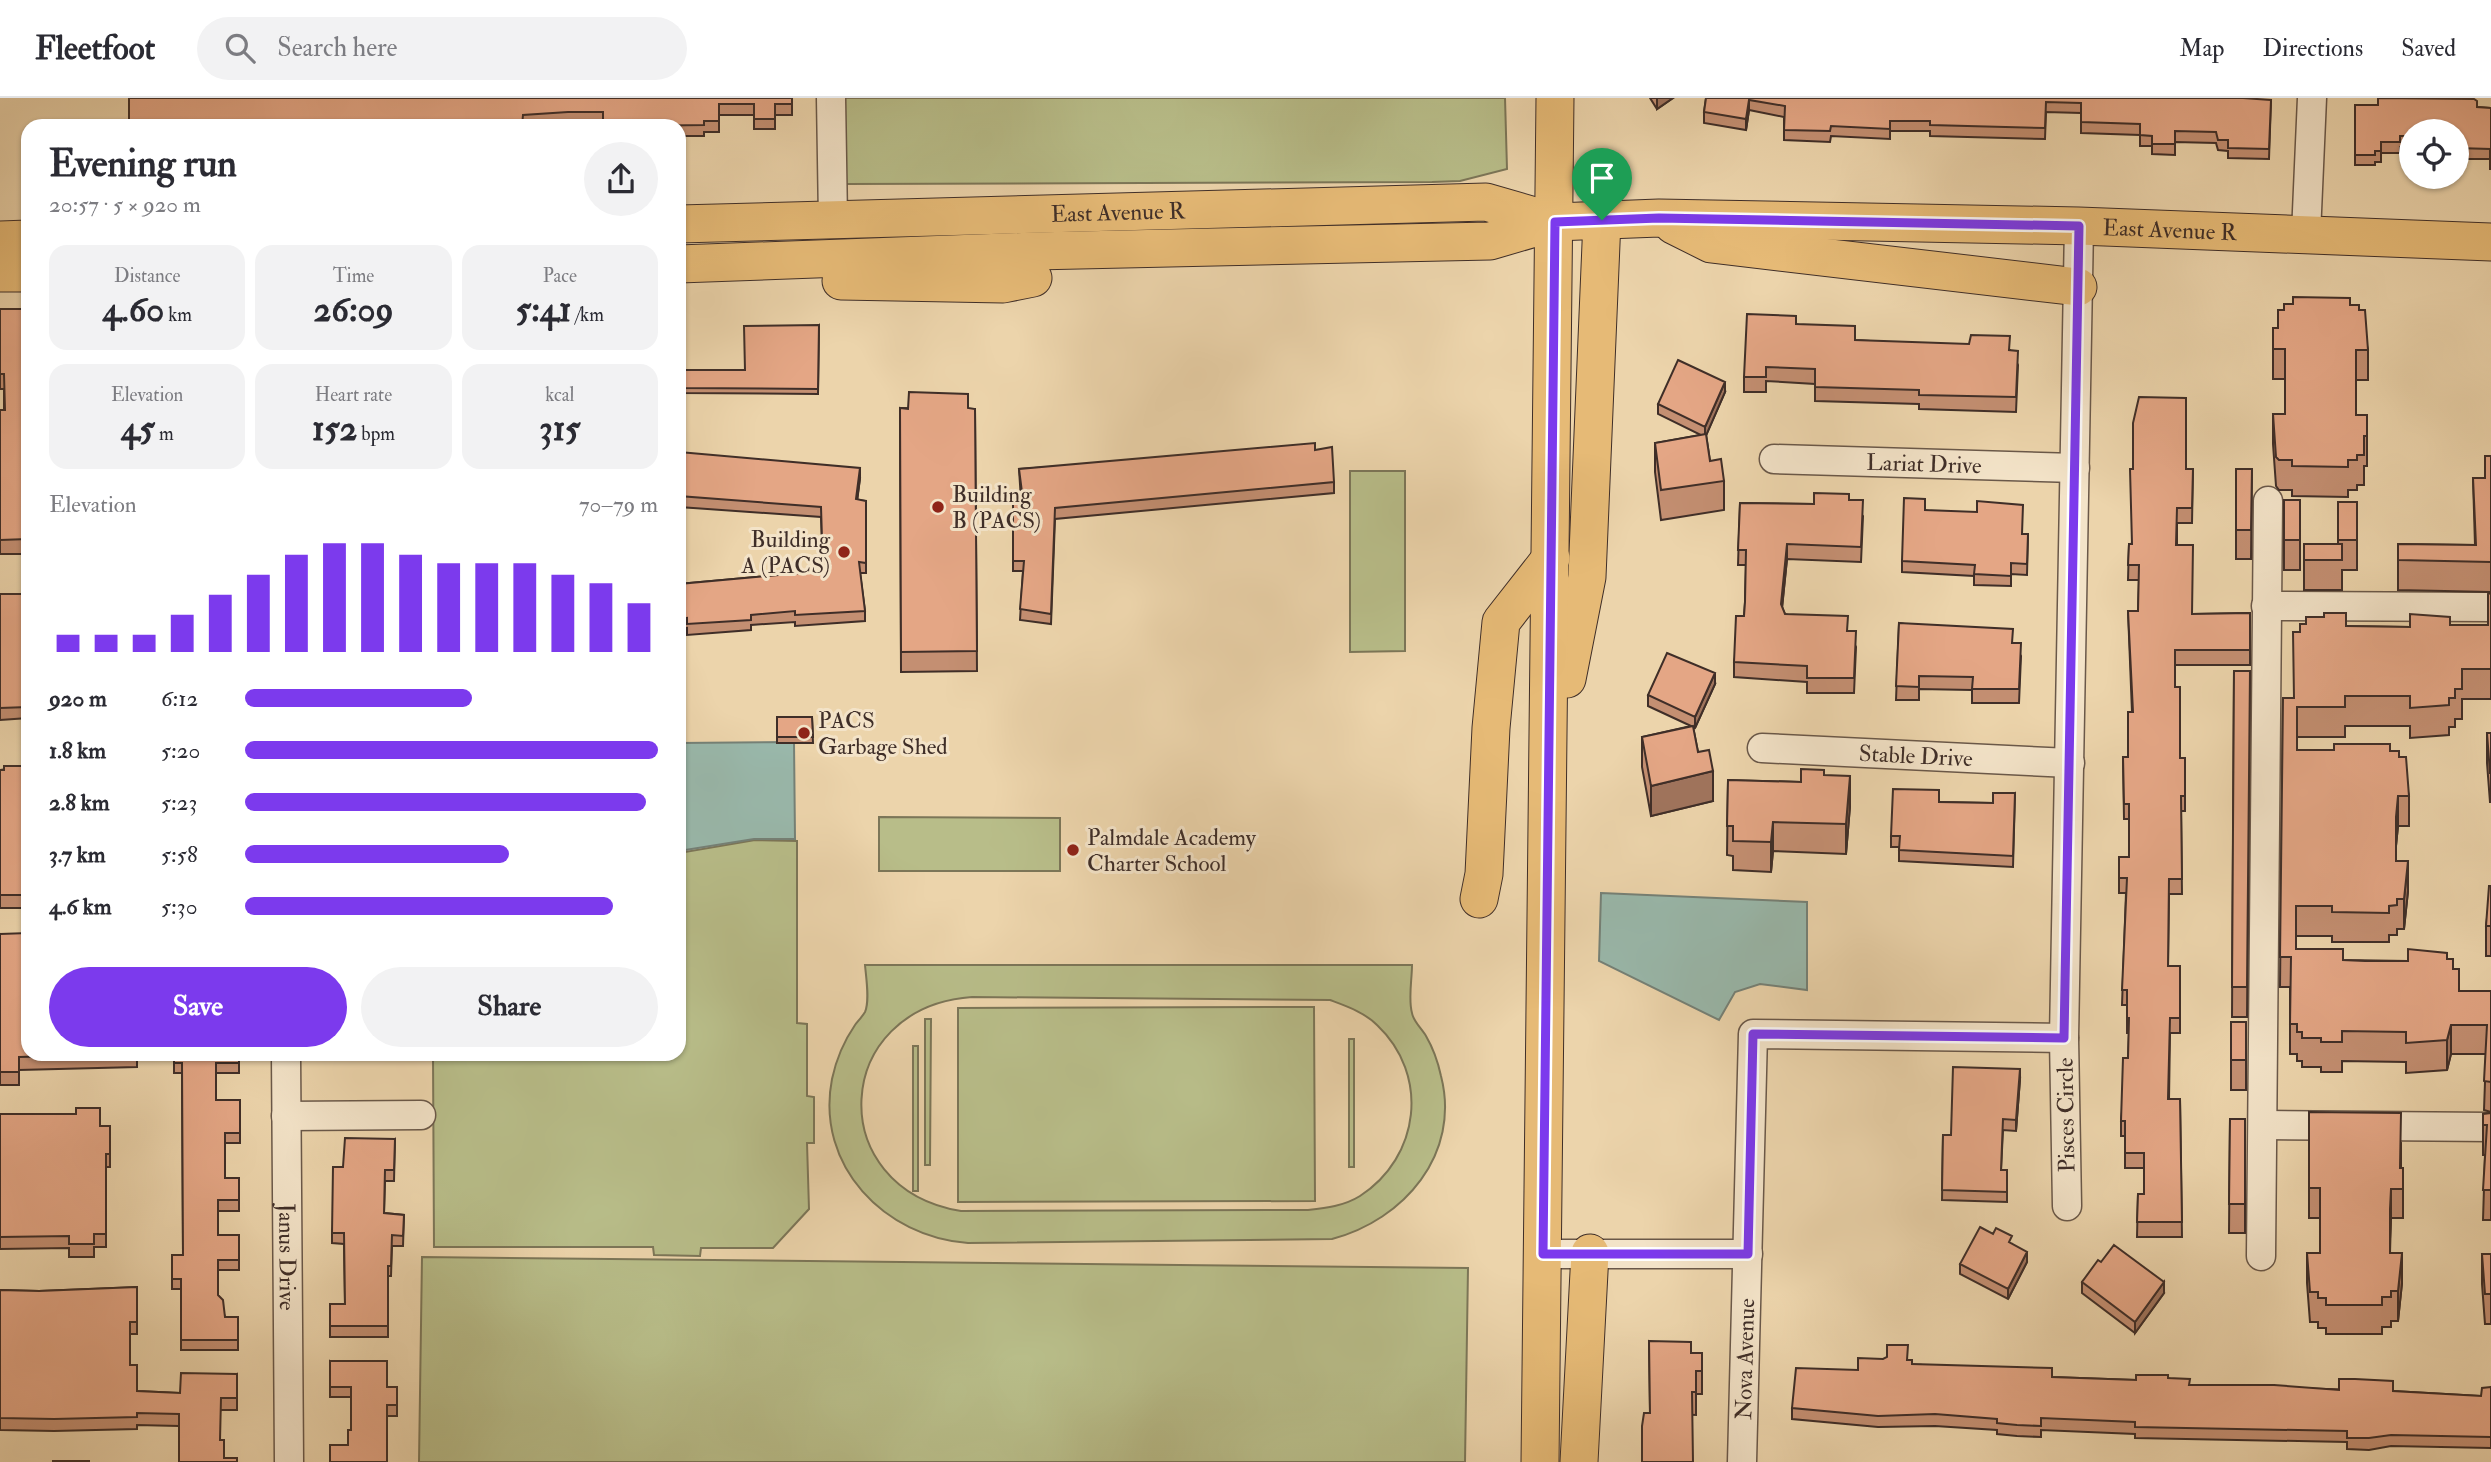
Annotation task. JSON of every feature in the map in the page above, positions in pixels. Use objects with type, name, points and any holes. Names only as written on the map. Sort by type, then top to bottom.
[{"type":"main road","points":[[1540,1462],[1555,98]]},
{"type":"main road","name":"East Avenue R","points":[[686,224],[1486,202],[1555,222]]},
{"type":"main road","points":[[686,276],[713,249],[733,243],[995,234],[1039,215]]},
{"type":"main road","name":"East Avenue R","points":[[686,276],[771,261],[1490,241],[1555,222],[1659,218],[2079,226],[2491,242]]},
{"type":"main road","points":[[1659,218],[1711,244],[2078,287]]},
{"type":"main road","points":[[1549,770],[1587,577],[1602,220]]},
{"type":"main road","points":[[0,240],[21,239]]},
{"type":"main road","points":[[771,261],[800,278],[823,281],[1003,284],[1033,278]]},
{"type":"main road","points":[[0,273],[21,273]]},
{"type":"main road","points":[[1479,899],[1484,874],[1491,728],[1501,622],[1551,558]]},
{"type":"main road","points":[[1579,1462],[1590,1252]]},
{"type":"street","points":[[831,98],[833,220]]},
{"type":"street","points":[[2306,234],[2312,98]]},
{"type":"street","name":"Pisces Circle","points":[[2067,1206],[2064,1038],[2079,226]]},
{"type":"street","name":"Lariat Drive","points":[[1774,459],[2075,468]]},
{"type":"street","points":[[2261,1256],[2268,501]]},
{"type":"street","points":[[2266,606],[2491,607]]},
{"type":"street","name":"Stable Drive","points":[[1762,748],[2070,763]]},
{"type":"street","name":"Nova Avenue","points":[[1742,1462],[1753,1034],[2064,1038]]},
{"type":"street","name":"Janus Drive","points":[[286,1061],[289,1462]]},
{"type":"street","points":[[286,1116],[421,1115]]},
{"type":"street","points":[[2263,1125],[2491,1127]]},
{"type":"street","points":[[1543,1254],[1748,1254]]},
{"type":"green space","points":[[844,98],[1505,98],[1507,169],[1460,181],[1432,182],[846,184]]},
{"type":"green space","points":[[1350,471],[1405,471],[1405,651],[1350,652]]},
{"type":"green space","points":[[879,817],[1060,818],[1060,871],[879,871]]},
{"type":"green space","points":[[755,840],[797,841],[797,1023],[807,1024],[807,1096],[814,1097],[814,1143],[807,1143],[809,1209],[773,1248],[701,1248],[700,1256],[654,1255],[653,1247],[434,1247],[433,1061],[686,1061],[686,852]]},
{"type":"green space","points":[[865,965],[1412,965],[1411,1008],[1414,1019],[1431,1045],[1440,1071],[1445,1105],[1443,1132],[1434,1157],[1421,1180],[1403,1200],[1358,1230],[1332,1239],[968,1243],[938,1238],[909,1227],[884,1211],[862,1191],[846,1168],[834,1140],[830,1111],[832,1079],[844,1044],[865,1012]],"holes":[[[972,997],[1330,1000],[1361,1013],[1377,1025],[1394,1045],[1405,1067],[1411,1091],[1411,1115],[1406,1138],[1395,1160],[1380,1180],[1360,1196],[1341,1204],[1308,1210],[961,1211],[916,1196],[884,1169],[866,1136],[862,1099],[870,1063],[891,1031],[925,1008]]]},
{"type":"green space","points":[[1314,1007],[1315,1201],[958,1202],[958,1008]]},
{"type":"green space","points":[[925,1019],[931,1019],[930,1165],[925,1165]]},
{"type":"green space","points":[[1349,1039],[1354,1039],[1354,1167],[1349,1167]]},
{"type":"green space","points":[[913,1046],[918,1046],[918,1191],[913,1191]]},
{"type":"green space","points":[[422,1257],[1468,1268],[1465,1462],[419,1462]]},
{"type":"shaded area","points":[[794,742],[795,839],[754,839],[686,850],[686,743]]},
{"type":"shaded area","points":[[1601,893],[1807,902],[1807,990],[1760,984],[1735,992],[1719,1020],[1599,961]]},
{"type":"building","points":[[129,98],[792,98],[792,104],[775,104],[775,119],[754,119],[754,104],[719,104],[719,121],[704,121],[704,125],[686,125],[686,119],[603,119],[603,112],[523,115],[523,119],[129,119]]},
{"type":"building","points":[[1706,98],[2271,100],[2269,149],[2228,148],[2228,140],[2218,140],[2216,132],[2175,131],[2175,144],[2152,144],[2152,136],[2140,135],[2140,124],[2081,122],[2081,103],[2046,102],[2045,128],[1930,125],[1930,121],[1890,121],[1890,129],[1831,126],[1830,131],[1784,130],[1785,106],[1749,100],[1746,119],[1704,112]]},
{"type":"building","points":[[2378,98],[2474,99],[2477,101],[2477,107],[2491,108],[2491,158],[2490,149],[2469,148],[2469,119],[2399,119],[2399,142],[2381,142],[2381,151],[2375,151],[2375,155],[2355,155],[2355,105],[2378,105]]},
{"type":"building","points":[[2293,297],[2350,298],[2350,305],[2359,305],[2359,310],[2365,310],[2368,350],[2356,350],[2356,415],[2367,415],[2367,436],[2364,436],[2364,455],[2357,455],[2357,460],[2348,460],[2348,467],[2292,466],[2292,460],[2279,460],[2276,457],[2273,414],[2285,414],[2285,349],[2273,349],[2273,328],[2278,328],[2278,310],[2284,310],[2284,304],[2293,304]]},
{"type":"building","points":[[0,309],[21,309],[21,539],[0,540],[0,410],[5,410],[4,374],[0,374]]},
{"type":"building","points":[[1747,314],[1796,316],[1796,324],[1855,326],[1855,340],[1969,344],[1971,335],[2010,336],[2009,350],[2018,351],[2016,397],[1919,395],[1919,390],[1815,387],[1815,369],[1766,367],[1766,377],[1744,377]]},
{"type":"building","points":[[819,325],[818,389],[686,388],[686,370],[745,370],[744,326]]},
{"type":"building","points":[[1678,360],[1725,382],[1705,427],[1658,404]]},
{"type":"building","name":"Building B (PACS)","points":[[909,392],[968,394],[968,408],[975,409],[977,651],[901,652],[900,408],[908,409]]},
{"type":"building","points":[[2139,397],[2186,398],[2186,469],[2193,469],[2192,508],[2177,508],[2176,545],[2193,545],[2192,614],[2250,613],[2250,650],[2175,650],[2175,687],[2180,687],[2180,758],[2185,758],[2185,796],[2181,796],[2182,879],[2169,879],[2168,966],[2180,966],[2180,1018],[2170,1018],[2168,1099],[2180,1099],[2182,1222],[2137,1222],[2138,1194],[2144,1194],[2144,1153],[2125,1153],[2125,1121],[2121,1121],[2123,1058],[2128,1058],[2129,1018],[2127,990],[2122,990],[2127,878],[2119,878],[2119,857],[2129,857],[2129,804],[2124,804],[2123,757],[2128,757],[2128,712],[2133,712],[2128,611],[2138,611],[2139,565],[2128,565],[2129,544],[2132,544],[2130,469],[2133,469],[2133,423]]},
{"type":"building","points":[[1706,434],[1710,461],[1721,459],[1724,481],[1661,490],[1655,443]]},
{"type":"building","points":[[1315,443],[1315,450],[1332,447],[1334,482],[1055,508],[1051,614],[1020,609],[1024,561],[1013,561],[1013,500],[1023,500],[1019,469]]},
{"type":"building","name":"Building A (PACS)","points":[[686,453],[860,468],[856,499],[866,501],[866,563],[859,562],[865,611],[795,615],[795,611],[751,615],[751,620],[687,624],[686,583],[823,571],[821,507],[686,497]]},
{"type":"building","points":[[2485,456],[2491,456],[2491,562],[2398,560],[2398,544],[2476,545],[2473,478],[2485,478]]},
{"type":"building","points":[[2236,469],[2252,469],[2251,530],[2236,530]]},
{"type":"building","points":[[1814,493],[1849,494],[1849,500],[1863,500],[1861,547],[1787,544],[1781,604],[1785,614],[1848,616],[1847,631],[1856,631],[1854,678],[1807,678],[1807,666],[1734,662],[1736,616],[1744,616],[1745,602],[1746,550],[1738,550],[1740,503],[1814,504]]},
{"type":"building","points":[[1904,498],[1925,499],[1925,510],[1977,512],[1977,501],[2023,505],[2022,534],[2028,534],[2027,564],[2011,563],[2011,576],[1974,574],[1975,565],[1902,561]]},
{"type":"building","points":[[2284,500],[2300,500],[2300,540],[2284,540]]},
{"type":"building","points":[[2338,502],[2357,502],[2357,540],[2338,540]]},
{"type":"building","points":[[2304,544],[2342,544],[2342,560],[2304,560]]},
{"type":"building","points":[[2491,593],[2491,669],[2462,669],[2462,689],[2455,689],[2455,698],[2449,698],[2449,705],[2410,708],[2410,696],[2345,696],[2345,707],[2297,707],[2297,750],[2334,750],[2334,744],[2390,744],[2390,751],[2399,751],[2399,757],[2406,757],[2409,796],[2398,796],[2396,817],[2396,861],[2408,861],[2404,899],[2397,899],[2397,905],[2389,906],[2389,913],[2332,912],[2332,906],[2296,906],[2296,949],[2343,949],[2343,960],[2365,961],[2408,961],[2408,949],[2447,953],[2447,959],[2453,959],[2453,969],[2459,969],[2459,991],[2491,991],[2491,1082],[2484,1081],[2487,1025],[2451,1025],[2447,1040],[2406,1043],[2406,1032],[2342,1031],[2342,1042],[2302,1038],[2302,1032],[2297,1032],[2297,1024],[2290,1024],[2291,957],[2280,957],[2283,698],[2294,698],[2293,632],[2300,632],[2300,624],[2306,624],[2306,617],[2324,617],[2324,613],[2346,613],[2346,626],[2410,627],[2410,614],[2450,617],[2450,625],[2488,625],[2488,594]]},
{"type":"building","points":[[0,594],[21,594],[21,707],[0,708]]},
{"type":"building","points":[[1899,623],[2013,629],[2012,643],[2021,643],[2019,689],[1972,689],[1973,677],[1919,676],[1919,687],[1896,686]]},
{"type":"building","points":[[1667,653],[1715,673],[1695,717],[1648,695]]},
{"type":"building","points":[[2234,671],[2250,671],[2247,987],[2232,987]]},
{"type":"building","points":[[777,717],[812,717],[813,737],[777,737]]},
{"type":"building","points":[[1693,726],[1698,752],[1709,750],[1713,771],[1651,786],[1642,737]]},
{"type":"building","points":[[2487,733],[2491,733],[2491,773],[2490,773]]},
{"type":"building","points":[[4,766],[21,766],[21,895],[0,895],[0,770],[4,770]]},
{"type":"building","points":[[1801,769],[1824,770],[1824,775],[1850,776],[1846,824],[1773,822],[1771,842],[1733,841],[1733,826],[1727,826],[1728,780],[1801,782]]},
{"type":"building","points":[[1893,789],[1939,790],[1939,802],[1993,803],[1993,793],[2015,793],[2013,856],[1899,850],[1900,836],[1891,836]]},
{"type":"building","points":[[2489,886],[2491,926],[2486,926]]},
{"type":"building","points":[[21,933],[19,1072],[0,1072],[0,934]]},
{"type":"building","points":[[2231,1022],[2246,1022],[2246,1060],[2231,1060]]},
{"type":"building","points":[[239,1061],[216,1063],[216,1100],[240,1100],[240,1133],[225,1133],[225,1178],[239,1178],[239,1200],[218,1200],[218,1235],[239,1235],[239,1260],[218,1260],[218,1295],[223,1300],[225,1317],[238,1317],[238,1340],[181,1340],[181,1279],[172,1279],[172,1255],[183,1255],[182,1063],[174,1063]]},
{"type":"building","points":[[1953,1067],[2020,1069],[2016,1120],[2003,1119],[2001,1170],[2007,1170],[2007,1192],[1942,1190],[1943,1135],[1951,1135]]},
{"type":"building","points":[[76,1108],[100,1108],[100,1126],[110,1126],[110,1154],[106,1154],[106,1234],[94,1234],[94,1244],[69,1244],[69,1236],[0,1237],[0,1114],[76,1114]]},
{"type":"building","points":[[2309,1112],[2401,1113],[2400,1168],[2403,1168],[2403,1189],[2391,1189],[2390,1253],[2402,1253],[2398,1291],[2391,1291],[2391,1297],[2382,1297],[2382,1305],[2326,1305],[2326,1298],[2318,1298],[2318,1292],[2310,1292],[2307,1253],[2320,1253],[2320,1188],[2309,1188]]},
{"type":"building","points":[[2491,1113],[2491,1190],[2483,1190],[2487,1125],[2483,1125],[2483,1114]]},
{"type":"building","points":[[2230,1119],[2245,1119],[2245,1204],[2229,1204]]},
{"type":"building","points":[[345,1138],[395,1139],[394,1170],[385,1170],[384,1213],[404,1215],[403,1236],[392,1235],[391,1266],[388,1266],[388,1326],[330,1326],[330,1304],[345,1304],[344,1233],[332,1233],[333,1167],[343,1167]]},
{"type":"building","points":[[1980,1227],[1993,1234],[1996,1228],[2012,1236],[2009,1242],[2027,1252],[2008,1289],[1960,1264]]},
{"type":"building","points":[[2114,1245],[2164,1282],[2135,1322],[2082,1282],[2098,1260],[2101,1262]]},
{"type":"building","points":[[2482,1254],[2491,1254],[2491,1294],[2485,1294]]},
{"type":"building","points":[[137,1287],[137,1322],[130,1322],[130,1365],[137,1365],[137,1391],[180,1393],[181,1373],[237,1374],[237,1398],[221,1398],[220,1440],[224,1440],[224,1458],[237,1458],[237,1462],[179,1462],[179,1414],[137,1413],[137,1417],[54,1419],[0,1418],[0,1290]]},
{"type":"building","points":[[1649,1341],[1691,1342],[1691,1353],[1702,1353],[1702,1371],[1696,1371],[1696,1392],[1692,1392],[1693,1462],[1642,1462],[1644,1413],[1650,1413]]},
{"type":"building","points":[[1887,1345],[1908,1345],[1907,1360],[1912,1360],[1912,1364],[2052,1368],[2052,1377],[2136,1380],[2136,1375],[2168,1375],[2168,1378],[2190,1379],[2189,1385],[2274,1385],[2339,1390],[2339,1379],[2355,1379],[2393,1381],[2393,1391],[2481,1396],[2482,1388],[2491,1387],[2491,1437],[2391,1435],[2347,1438],[2347,1431],[2135,1427],[2135,1422],[2041,1418],[2041,1426],[1935,1414],[1878,1416],[1792,1408],[1796,1368],[1858,1370],[1858,1358],[1887,1357]]},
{"type":"building","points":[[330,1361],[387,1361],[387,1387],[397,1387],[397,1405],[387,1405],[387,1462],[330,1462],[330,1445],[348,1445],[348,1430],[351,1430],[351,1387],[330,1387]]},
{"type":"building","points":[[89,1461],[89,1462],[53,1462]]},
{"type":"place","name":"Building B (PACS)","points":[[938,507]]},
{"type":"place","name":"Building A (PACS)","points":[[844,552]]},
{"type":"place","name":"PACS Garbage Shed","points":[[804,733]]},
{"type":"place","name":"Palmdale Academy Charter School","points":[[1073,850]]},
{"type":"route","points":[[1659,218],[2079,226],[2064,1038],[1753,1034],[1748,1254],[1543,1254],[1555,222],[1602,220],[1659,218]]}]
